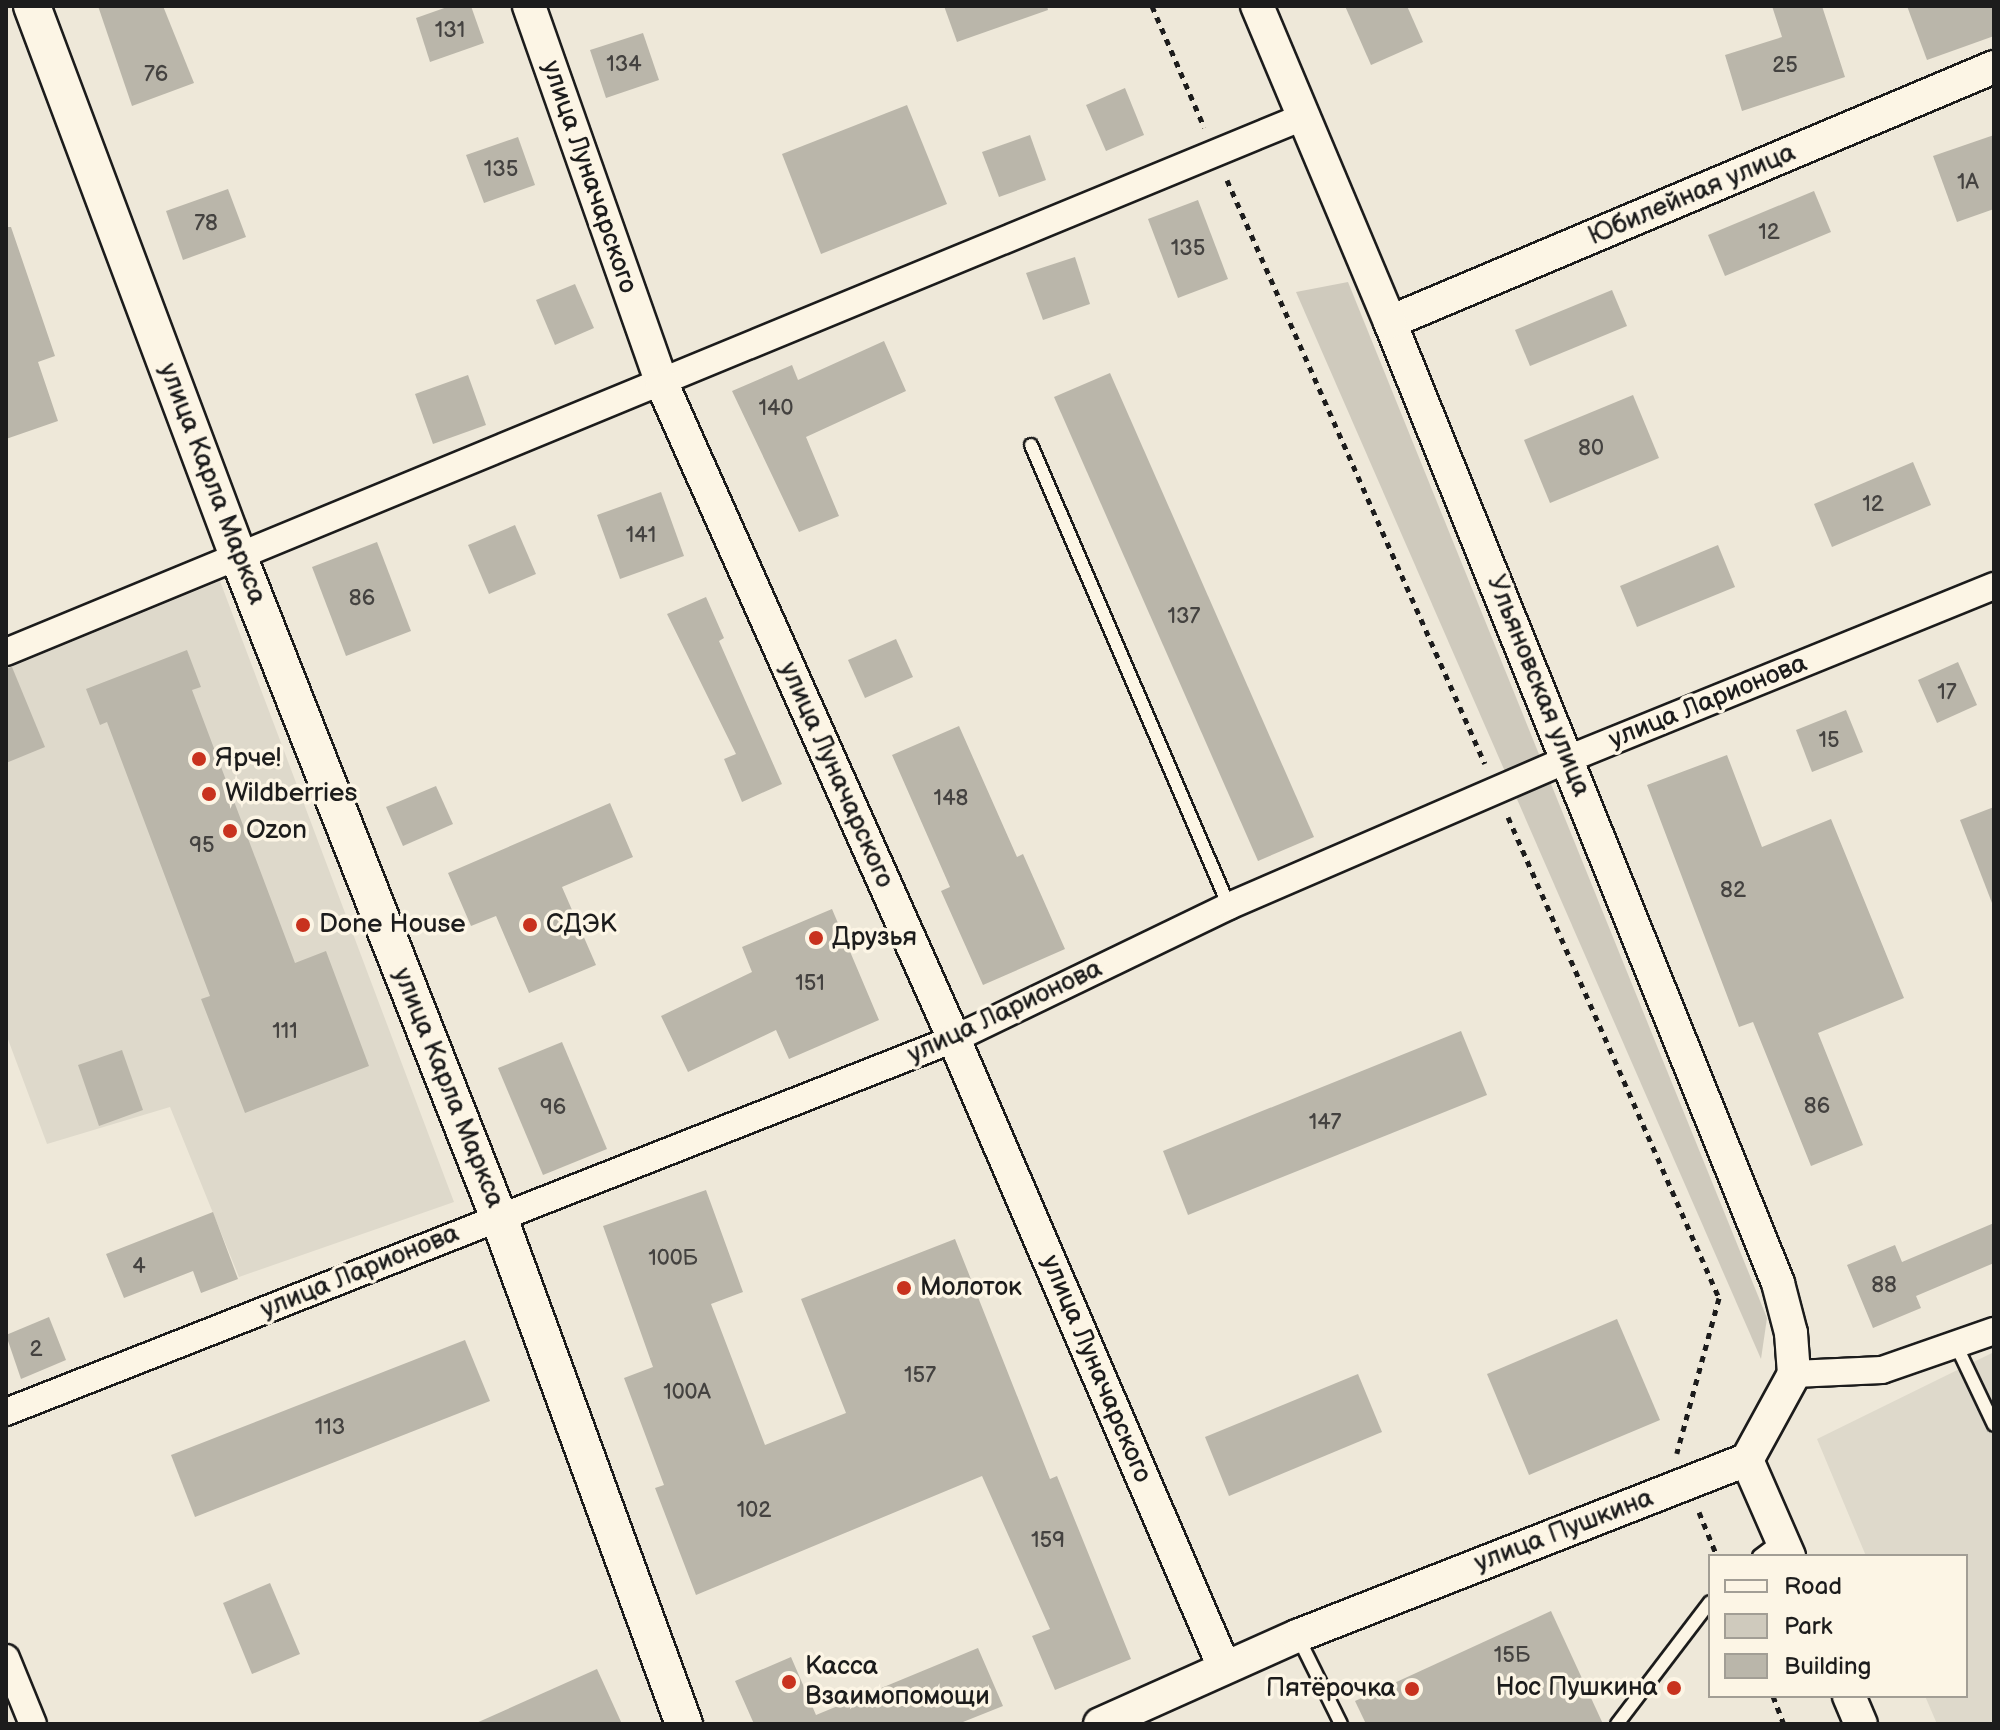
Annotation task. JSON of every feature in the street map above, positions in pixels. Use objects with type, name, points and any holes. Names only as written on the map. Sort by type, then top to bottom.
[{"type":"main road","name":"улица Карла Маркса","points":[[32,6],[237,553],[499,1218],[684,1724]]},
{"type":"street","name":"улица Луначарского","points":[[529,6],[662,384],[954,1039],[1224,1667]]},
{"type":"street","name":"Ульяновская улица","points":[[1257,6],[1390,322],[1778,1283],[1791,1333],[1794,1374]]},
{"type":"street","name":"Юбилейная улица","points":[[1390,322],[1994,67]]},
{"type":"street","points":[[6,652],[237,553],[662,384],[1305,116]]},
{"type":"street","name":"улица Ларионова","points":[[6,1412],[954,1039],[1229,906],[1568,759],[1991,594]]},
{"type":"street","points":[[1776,1550],[1747,1460],[1794,1374],[1882,1370],[1957,1347],[1994,1331]]},
{"type":"street","name":"улица Пушкина","points":[[1100,1724],[1297,1636],[1747,1460]]},
{"type":"street","points":[[6,1658],[33,1724]]},
{"type":"street","points":[[1850,1698],[1861,1724]]},
{"type":"lane","points":[[1031,445],[1229,906]]},
{"type":"lane","points":[[1957,1347],[1994,1425]]},
{"type":"lane","points":[[1617,1724],[1708,1605]]},
{"type":"lane","points":[[1297,1636],[1341,1724]]},
{"type":"path","points":[[1152,6],[1215,153]]},
{"type":"path","points":[[1697,1506],[1716,1554]]},
{"type":"path","points":[[1774,1698],[1784,1724]]},
{"type":"shaded area","points":[[220,581],[454,1202],[239,1277],[170,1107],[47,1144],[6,1034],[6,669]]},
{"type":"shaded area","points":[[1994,1352],[1994,1724],[1937,1724],[1926,1698],[1968,1698],[1968,1554],[1865,1554],[1817,1439]]},
{"type":"green space","points":[[1348,282],[1767,1318],[1761,1359],[1296,292]]},
{"type":"building","points":[[98,6],[163,6],[194,83],[132,106]]},
{"type":"building","points":[[450,6],[471,6],[484,43],[430,62],[416,18]]},
{"type":"building","points":[[944,6],[1047,6],[1048,10],[957,42]]},
{"type":"building","points":[[1345,6],[1407,6],[1423,42],[1371,65]]},
{"type":"building","points":[[1772,6],[1822,6],[1845,77],[1742,111],[1725,55],[1782,37]]},
{"type":"building","points":[[1907,6],[1994,6],[1994,36],[1927,60]]},
{"type":"building","points":[[643,33],[659,80],[606,98],[590,50]]},
{"type":"building","points":[[1125,88],[1144,135],[1106,151],[1086,105]]},
{"type":"building","points":[[907,105],[947,204],[821,254],[782,154]]},
{"type":"building","points":[[1030,135],[1046,180],[999,197],[982,152]]},
{"type":"building","points":[[1994,135],[1994,209],[1957,222],[1933,156]]},
{"type":"building","points":[[518,137],[535,185],[484,203],[466,155]]},
{"type":"building","points":[[228,189],[246,237],[183,260],[166,211]]},
{"type":"building","points":[[1814,191],[1831,232],[1725,276],[1708,235]]},
{"type":"building","points":[[1198,200],[1228,279],[1178,298],[1148,219]]},
{"type":"building","points":[[6,227],[11,227],[55,356],[38,362],[58,421],[6,439]]},
{"type":"building","points":[[1075,257],[1090,304],[1043,320],[1026,273]]},
{"type":"building","points":[[575,284],[594,328],[555,345],[536,300]]},
{"type":"building","points":[[1612,290],[1627,326],[1530,366],[1515,330]]},
{"type":"building","points":[[884,341],[906,391],[806,437],[839,516],[799,532],[732,391],[792,365],[798,380]]},
{"type":"building","points":[[1110,373],[1314,837],[1258,861],[1054,397]]},
{"type":"building","points":[[468,375],[486,425],[433,444],[415,394]]},
{"type":"building","points":[[1633,395],[1659,458],[1550,503],[1524,440]]},
{"type":"building","points":[[1913,462],[1931,505],[1832,547],[1814,504]]},
{"type":"building","points":[[661,492],[684,556],[620,579],[597,515]]},
{"type":"building","points":[[515,525],[536,574],[489,594],[468,545]]},
{"type":"building","points":[[377,542],[411,631],[346,656],[312,567]]},
{"type":"building","points":[[1718,545],[1735,587],[1637,627],[1620,586]]},
{"type":"building","points":[[706,597],[724,638],[719,641],[782,784],[742,802],[724,759],[736,754],[667,614]]},
{"type":"building","points":[[896,639],[913,677],[865,698],[848,660]]},
{"type":"building","points":[[187,650],[201,687],[192,690],[295,963],[326,951],[369,1066],[245,1113],[201,999],[210,996],[107,722],[100,725],[86,689]]},
{"type":"building","points":[[1958,662],[1977,705],[1937,723],[1918,680]]},
{"type":"building","points":[[12,667],[45,747],[6,763],[6,668]]},
{"type":"building","points":[[1846,710],[1863,752],[1812,772],[1796,730]]},
{"type":"building","points":[[959,726],[1017,857],[1023,854],[1065,949],[983,985],[941,891],[950,887],[892,755]]},
{"type":"building","points":[[1727,755],[1762,847],[1831,819],[1904,998],[1818,1033],[1863,1145],[1811,1166],[1753,1022],[1739,1027],[1647,785]]},
{"type":"building","points":[[436,786],[453,824],[403,846],[386,807]]},
{"type":"building","points":[[610,803],[633,857],[562,887],[596,965],[529,993],[496,916],[471,926],[448,873]]},
{"type":"building","points":[[1994,807],[1994,903],[1992,903],[1960,820]]},
{"type":"building","points":[[832,909],[879,1020],[789,1059],[776,1030],[688,1072],[661,1016],[752,972],[742,947]]},
{"type":"building","points":[[1461,1031],[1487,1095],[1188,1215],[1163,1151]]},
{"type":"building","points":[[562,1042],[607,1149],[543,1175],[498,1068]]},
{"type":"building","points":[[122,1050],[143,1110],[99,1126],[78,1065]]},
{"type":"building","points":[[706,1190],[743,1292],[711,1304],[765,1445],[846,1413],[801,1299],[955,1239],[1050,1479],[1057,1476],[1131,1659],[1055,1690],[1032,1636],[1050,1629],[982,1476],[696,1595],[655,1488],[664,1485],[624,1378],[653,1367],[603,1226]]},
{"type":"building","points":[[213,1212],[238,1279],[201,1293],[193,1271],[124,1298],[106,1254]]},
{"type":"building","points":[[1994,1223],[1994,1263],[1916,1296],[1921,1308],[1873,1328],[1847,1265],[1895,1245],[1902,1262]]},
{"type":"building","points":[[49,1317],[66,1360],[21,1379],[6,1335]]},
{"type":"building","points":[[1617,1319],[1660,1420],[1529,1475],[1487,1374]]},
{"type":"building","points":[[465,1340],[490,1401],[195,1517],[171,1455]]},
{"type":"building","points":[[1358,1374],[1382,1432],[1229,1496],[1205,1437]]},
{"type":"building","points":[[270,1583],[300,1654],[252,1674],[223,1603]]},
{"type":"building","points":[[1551,1611],[1603,1724],[1366,1724],[1355,1701]]},
{"type":"building","points":[[978,1648],[1003,1706],[958,1724],[754,1724],[735,1681],[791,1657],[816,1715]]},
{"type":"building","points":[[597,1669],[622,1724],[474,1724]]},
{"type":"place","name":"Ярче!","points":[[199,759]]},
{"type":"place","name":"Wildberries","points":[[209,794]]},
{"type":"place","name":"Ozon","points":[[230,831]]},
{"type":"place","name":"Done House","points":[[303,925]]},
{"type":"place","name":"СДЭК","points":[[530,925]]},
{"type":"place","name":"Друзья","points":[[816,938]]},
{"type":"place","name":"Молоток","points":[[904,1288]]},
{"type":"place","name":"Касса Взаимопомощи","points":[[789,1682]]},
{"type":"place","name":"Нос Пушкина","points":[[1674,1688]]},
{"type":"place","name":"Пятёрочка","points":[[1412,1689]]}]
